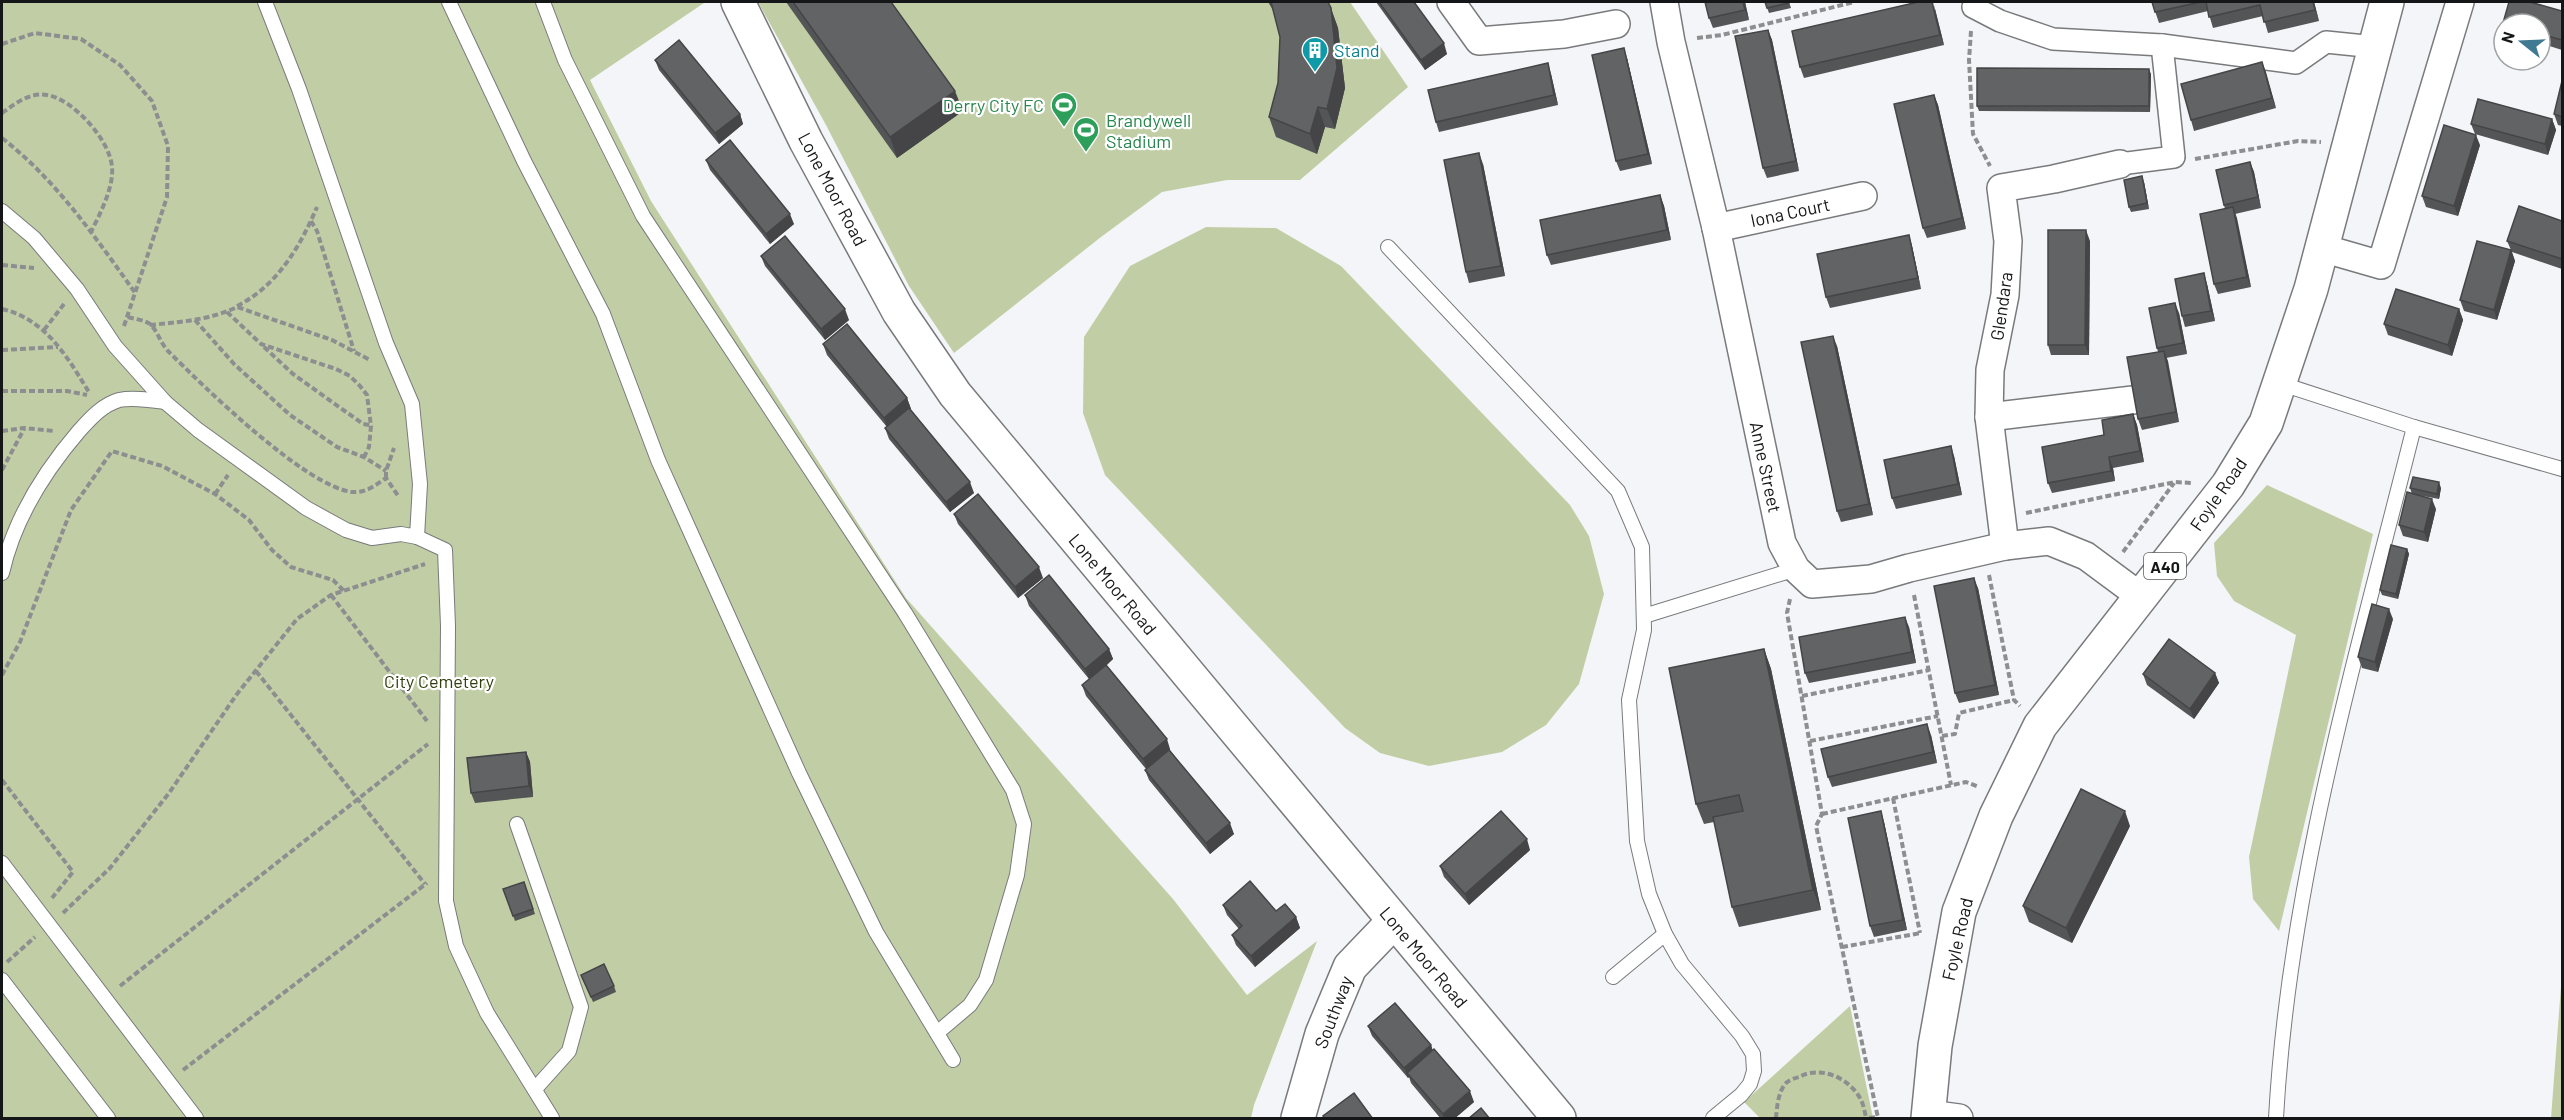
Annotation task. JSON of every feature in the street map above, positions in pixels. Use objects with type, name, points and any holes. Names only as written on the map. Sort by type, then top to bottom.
[{"type":"main road","name":"Lone Moor Road","points":[[738,2],[806,141],[899,312],[955,394],[1559,1119]]},
{"type":"main road","name":"Foyle Road","points":[[1938,1117],[1935,1046],[1959,912],[2006,796],[2040,726],[2228,485],[2266,423],[2311,289],[2388,2]]},
{"type":"main road","name":"Southway","points":[[1298,1119],[1322,1034],[1350,967],[1394,921]]},
{"type":"street","points":[[1451,2],[1479,41],[1564,34],[1616,24]]},
{"type":"street","name":"Anne Street","points":[[1664,2],[1671,42],[1716,228],[1782,543],[1796,569]]},
{"type":"street","points":[[2322,248],[2381,265],[2460,2]]},
{"type":"street","points":[[1973,7],[2000,21],[2053,39],[2162,45],[2296,63],[2326,42],[2375,47]]},
{"type":"street","points":[[2001,188],[2120,164],[2174,157],[2162,45]]},
{"type":"street","name":"Glendara","points":[[1994,548],[2001,518],[1989,417],[1990,370],[2005,295],[2008,241],[2001,188]]},
{"type":"street","name":"Iona Court","points":[[1716,228],[1863,196]]},
{"type":"street","points":[[1989,417],[2133,400]]},
{"type":"street","points":[[1796,569],[1812,584],[1871,579],[1994,548],[2049,541],[2086,556],[2140,596]]},
{"type":"lane","points":[[266,2],[299,89],[386,343],[412,404],[420,484],[417,537]]},
{"type":"lane","points":[[449,2],[524,161],[603,314],[658,460],[799,773],[876,932],[953,1060]]},
{"type":"lane","points":[[543,2],[565,60],[643,216],[904,613],[1013,790],[1024,825],[1017,875],[986,980],[970,1005],[937,1033]]},
{"type":"lane","points":[[2,212],[34,238],[77,289],[116,346],[165,402],[198,430],[306,508],[346,530],[372,538],[401,534],[417,537],[445,550],[448,626],[443,736],[446,901],[456,946],[487,1013],[552,1119]]},
{"type":"lane","points":[[1388,247],[1618,491],[1642,547],[1644,630],[1629,700],[1637,841],[1649,894],[1665,934],[1682,964],[1742,1036],[1753,1054],[1754,1071],[1750,1084],[1741,1095],[1713,1119]]},
{"type":"lane","points":[[2279,383],[2414,427],[2562,469]]},
{"type":"lane","points":[[2,573],[22,517],[46,473],[96,412],[118,400],[143,399],[165,402]]},
{"type":"lane","points":[[2276,1119],[2279,1066],[2310,847],[2414,427]]},
{"type":"lane","points":[[1644,616],[1796,569]]},
{"type":"lane","points":[[517,824],[581,1007],[570,1050],[535,1089]]},
{"type":"lane","points":[[2,863],[196,1119]]},
{"type":"lane","points":[[1613,977],[1665,934]]},
{"type":"lane","points":[[2,982],[108,1119]]},
{"type":"path","points":[[1671,42],[1722,35],[1854,2]]},
{"type":"path","points":[[1973,7],[1969,60],[1973,134],[2001,188]]},
{"type":"path","points":[[2,44],[35,33],[81,39],[120,64],[152,101],[168,146],[168,197],[116,346]]},
{"type":"path","points":[[2,113],[25,97],[47,95],[79,111],[102,139],[112,167],[106,201],[91,232]]},
{"type":"path","points":[[2,138],[48,180],[91,232],[136,294]]},
{"type":"path","points":[[2174,157],[2200,160],[2298,141],[2350,142]]},
{"type":"path","points":[[128,317],[150,325],[195,320],[226,312],[256,297],[285,267],[318,205],[335,197]]},
{"type":"path","points":[[311,221],[328,264],[354,351]]},
{"type":"path","points":[[44,330],[77,289]]},
{"type":"path","points":[[237,307],[332,340],[375,363]]},
{"type":"path","points":[[2,309],[27,319],[44,330],[70,362],[90,395]]},
{"type":"path","points":[[226,312],[293,374],[363,424],[370,426]]},
{"type":"path","points":[[195,320],[234,364],[290,415],[337,447],[364,457],[386,471]]},
{"type":"path","points":[[150,325],[167,349],[218,398],[280,452],[324,482],[338,489],[356,493],[370,490],[386,478]]},
{"type":"path","points":[[261,344],[350,376],[367,395],[370,426],[369,447],[364,457]]},
{"type":"path","points":[[2,350],[58,347]]},
{"type":"path","points":[[2,391],[67,391],[98,396]]},
{"type":"path","points":[[2,470],[24,428]]},
{"type":"path","points":[[2,431],[24,428],[63,432],[74,438]]},
{"type":"path","points":[[394,442],[386,478],[404,504],[401,534]]},
{"type":"path","points":[[2,675],[20,642],[71,510],[112,451],[162,466],[215,494],[249,520],[272,550],[291,567],[333,580],[344,591]]},
{"type":"path","points":[[2108,572],[2175,482]]},
{"type":"path","points":[[2001,518],[2175,482],[2228,485]]},
{"type":"path","points":[[1994,548],[2014,700],[2040,726]]},
{"type":"path","points":[[2,966],[49,927],[110,868],[169,793],[237,694],[297,619],[330,595],[421,567],[445,550]]},
{"type":"path","points":[[1909,568],[1951,785]]},
{"type":"path","points":[[1776,1119],[1778,1099],[1786,1083],[1804,1074],[1823,1071],[1839,1078],[1854,1090],[1862,1102],[1867,1119],[1878,1118],[1816,826],[1822,814],[1787,613],[1796,569]]},
{"type":"path","points":[[105,998],[358,799],[443,736],[330,595]]},
{"type":"path","points":[[1802,696],[1929,670]]},
{"type":"path","points":[[255,671],[425,884]]},
{"type":"path","points":[[1942,736],[1955,734],[1959,713],[2014,700]]},
{"type":"path","points":[[1810,741],[1938,716]]},
{"type":"path","points":[[2,780],[73,872],[40,913]]},
{"type":"path","points":[[1822,814],[1966,782],[2006,796]]},
{"type":"path","points":[[1893,798],[1920,933]]},
{"type":"path","points":[[168,1081],[446,868]]},
{"type":"path","points":[[1842,947],[1956,927]]},
{"type":"green space","name":"City Cemetery","points":[[2,2],[704,2],[590,80],[651,201],[906,598],[1173,899],[1247,995],[1317,941],[1251,1118],[2,1118]]},
{"type":"green space","name":"Brandywell Stadium","points":[[758,2],[1350,2],[1408,87],[1300,180],[1227,180],[1162,192],[954,353],[909,286],[826,125]]},
{"type":"green space","points":[[1206,227],[1276,228],[1341,266],[1570,505],[1589,536],[1604,594],[1579,684],[1546,725],[1502,752],[1429,766],[1380,753],[1345,728],[1105,475],[1083,413],[1084,337],[1130,266]]},
{"type":"green space","points":[[2267,485],[2373,534],[2279,931],[2253,899],[2249,857],[2296,635],[2234,601],[2217,576],[2214,543]]},
{"type":"green space","points":[[2562,973],[2562,1118],[2551,1118]]},
{"type":"green space","points":[[1850,1006],[1873,1118],[1760,1118],[1744,1102]]},
{"type":"building","points":[[793,2],[891,2],[955,91],[890,137]]},
{"type":"building","name":"Stand","points":[[1271,2],[1328,2],[1331,8],[1337,68],[1327,109],[1318,107],[1310,134],[1269,117],[1278,83],[1280,37]]},
{"type":"building","points":[[1379,2],[1414,2],[1444,43],[1421,60]]},
{"type":"building","points":[[1705,2],[1743,2],[1745,10],[1709,18]]},
{"type":"building","points":[[1765,2],[1789,2],[1789,3],[1767,8]]},
{"type":"building","points":[[1918,2],[1932,2],[1940,35],[1800,67],[1792,31]]},
{"type":"building","points":[[2152,2],[2201,2],[2155,12]]},
{"type":"building","points":[[2206,2],[2313,2],[2315,10],[2264,22],[2260,5],[2209,17]]},
{"type":"building","points":[[2509,2],[2530,2],[2562,11],[2562,40],[2552,37],[2552,12],[2506,12]]},
{"type":"building","points":[[1768,30],[1796,161],[1763,168],[1735,36]]},
{"type":"building","points":[[679,40],[740,114],[715,133],[655,60]]},
{"type":"building","points":[[1624,48],[1648,154],[1616,161],[1592,55]]},
{"type":"building","points":[[2262,62],[2272,98],[2191,120],[2181,84]]},
{"type":"building","points":[[1548,63],[1554,95],[1436,122],[1428,90]]},
{"type":"building","points":[[1977,68],[2149,69],[2149,106],[1977,106]]},
{"type":"building","points":[[2562,81],[2562,117],[2554,114]]},
{"type":"building","points":[[1934,95],[1962,218],[1923,228],[1894,104]]},
{"type":"building","points":[[2478,99],[2552,119],[2545,144],[2471,124]]},
{"type":"building","points":[[2444,125],[2476,135],[2454,206],[2422,196]]},
{"type":"building","points":[[730,140],[790,214],[766,234],[706,160]]},
{"type":"building","points":[[1479,153],[1501,266],[1466,272],[1444,160]]},
{"type":"building","points":[[2250,162],[2258,197],[2224,205],[2216,170]]},
{"type":"building","points":[[2142,176],[2147,203],[2129,207],[2124,180]]},
{"type":"building","points":[[1660,195],[1667,230],[1547,255],[1540,220]]},
{"type":"building","points":[[2519,206],[2562,221],[2562,259],[2507,241]]},
{"type":"building","points":[[2233,207],[2247,277],[2214,284],[2200,214]]},
{"type":"building","points":[[2048,230],[2086,230],[2085,345],[2048,345]]},
{"type":"building","points":[[1909,235],[1918,278],[1826,297],[1817,254]]},
{"type":"building","points":[[785,236],[845,309],[821,329],[761,256]]},
{"type":"building","points":[[2477,241],[2511,250],[2494,310],[2460,300]]},
{"type":"building","points":[[2204,273],[2211,311],[2182,316],[2175,279]]},
{"type":"building","points":[[2396,289],[2459,309],[2448,345],[2384,324]]},
{"type":"building","points":[[2175,303],[2183,343],[2157,348],[2149,308]]},
{"type":"building","points":[[847,324],[907,398],[884,418],[823,344]]},
{"type":"building","points":[[1833,336],[1869,504],[1837,511],[1801,342]]},
{"type":"building","points":[[2164,351],[2176,412],[2138,419],[2127,357]]},
{"type":"building","points":[[909,408],[970,482],[946,502],[885,428]]},
{"type":"building","points":[[2133,414],[2140,451],[2109,457],[2111,471],[2048,483],[2042,447],[2104,435],[2102,420]]},
{"type":"building","points":[[1951,446],[1958,484],[1892,498],[1884,460]]},
{"type":"building","points":[[2413,477],[2439,482],[2437,494],[2410,488]]},
{"type":"building","points":[[2407,492],[2432,499],[2424,532],[2399,525]]},
{"type":"building","points":[[978,494],[1039,567],[1015,587],[954,514]]},
{"type":"building","points":[[2391,545],[2407,549],[2396,594],[2380,590]]},
{"type":"building","points":[[1049,575],[1109,649],[1085,669],[1025,595]]},
{"type":"building","points":[[1974,578],[1995,685],[1955,693],[1934,586]]},
{"type":"building","points":[[2372,604],[2389,609],[2375,662],[2358,657]]},
{"type":"building","points":[[1905,617],[1912,652],[1805,673],[1799,637]]},
{"type":"building","points":[[2169,639],[2215,673],[2190,709],[2143,674]]},
{"type":"building","points":[[1764,649],[1813,890],[1732,907],[1713,817],[1743,811],[1739,795],[1696,804],[1669,668]]},
{"type":"building","points":[[1106,665],[1167,739],[1143,759],[1082,685]]},
{"type":"building","points":[[1927,724],[1933,752],[1828,777],[1821,749]]},
{"type":"building","points":[[1169,750],[1230,823],[1206,843],[1145,770]]},
{"type":"building","points":[[526,752],[529,786],[471,793],[467,758]]},
{"type":"building","points":[[2081,789],[2125,811],[2066,928],[2023,906]]},
{"type":"building","points":[[1501,811],[1527,839],[1465,894],[1440,866]]},
{"type":"building","points":[[1881,811],[1903,920],[1870,926],[1848,818]]},
{"type":"building","points":[[1250,881],[1276,911],[1285,904],[1296,917],[1251,956],[1232,935],[1242,926],[1223,905]]},
{"type":"building","points":[[524,882],[533,909],[513,916],[503,889]]},
{"type":"building","points":[[604,964],[614,986],[591,997],[581,975]]},
{"type":"building","points":[[1395,1003],[1431,1045],[1404,1068],[1368,1026]]},
{"type":"building","points":[[1434,1049],[1470,1091],[1443,1114],[1407,1073]]},
{"type":"building","points":[[1354,1093],[1373,1119],[1325,1119],[1323,1116]]},
{"type":"building","points":[[1481,1108],[1490,1119],[1468,1119]]},
{"type":"place","name":"Stand","points":[[1315,73]]},
{"type":"place","name":"Derry City FC","points":[[1064,128]]},
{"type":"place","name":"Brandywell Stadium","points":[[1086,153]]}]
